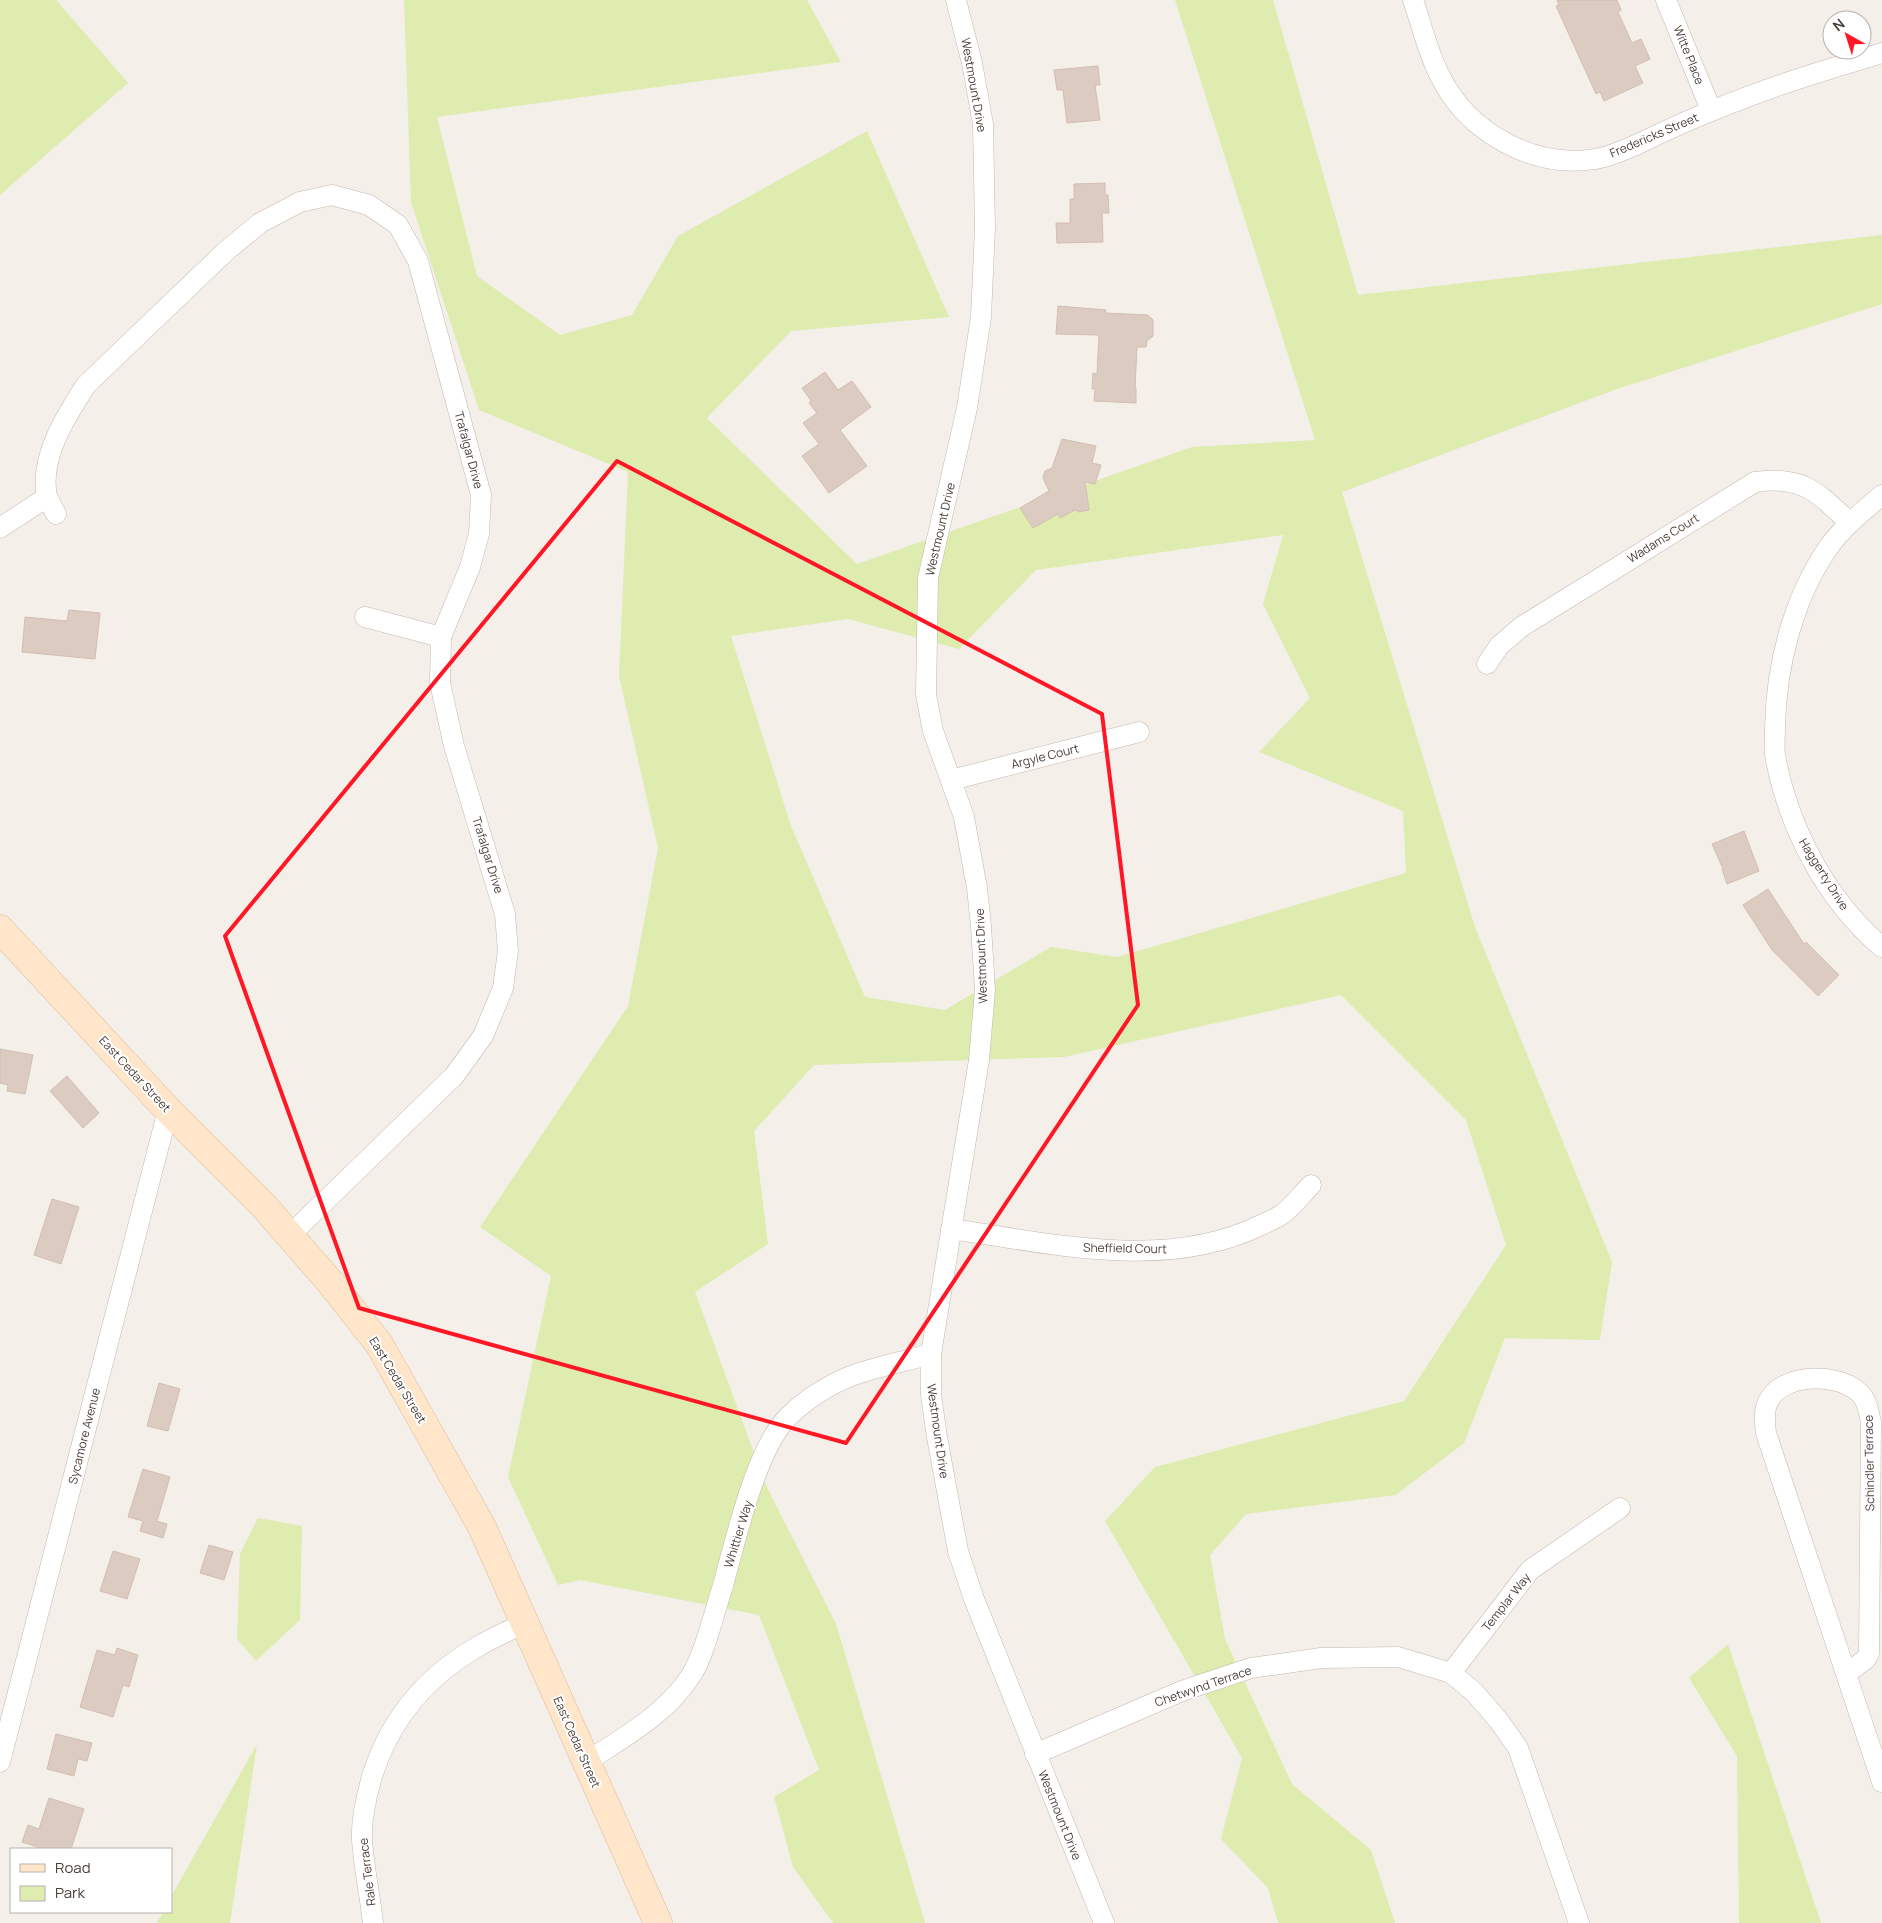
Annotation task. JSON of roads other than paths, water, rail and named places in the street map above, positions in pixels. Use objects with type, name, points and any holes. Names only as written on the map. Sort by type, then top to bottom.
[{"type":"main road","name":"East Cedar Street","points":[[0,929],[168,1110],[263,1205],[330,1282],[379,1344],[482,1527],[658,1923]]},
{"type":"street","name":"Westmount Drive","points":[[956,0],[972,63],[983,124],[985,228],[982,317],[966,408],[928,578],[926,695],[933,731],[964,817],[977,888],[985,990],[979,1060],[931,1354],[931,1394],[936,1437],[958,1550],[974,1599],[1104,1923]]},
{"type":"street","name":"Fredericks Street","points":[[1413,0],[1438,71],[1458,104],[1475,123],[1498,139],[1524,151],[1565,161],[1596,159],[1620,152],[1711,110],[1772,86],[1882,53]]},
{"type":"street","name":"Witte Place","points":[[1666,0],[1711,110]]},
{"type":"street","name":"Trafalgar Drive","points":[[0,528],[52,505],[46,471],[54,443],[72,407],[86,385],[226,250],[260,222],[300,202],[332,195],[369,205],[398,225],[418,261],[481,495],[477,543],[470,567],[441,637],[440,683],[451,731],[505,914],[508,951],[503,988],[483,1036],[454,1076],[290,1235]]},
{"type":"street","name":"Wadams Court","points":[[1487,664],[1499,646],[1521,627],[1755,482],[1776,479],[1801,484],[1822,496],[1850,523]]},
{"type":"street","name":"Haggerty Drive","points":[[1882,495],[1850,523],[1829,547],[1809,580],[1794,619],[1782,662],[1776,704],[1775,753],[1785,794],[1797,830],[1817,867],[1844,910],[1882,947]]},
{"type":"street","points":[[365,617],[441,637]]},
{"type":"street","name":"Argyle Court","points":[[951,780],[1139,732]]},
{"type":"street","name":"Sycamore Avenue","points":[[0,1762],[168,1110]]},
{"type":"street","name":"Sheffield Court","points":[[951,1229],[1076,1247],[1117,1250],[1165,1250],[1204,1244],[1241,1235],[1282,1215],[1311,1185]]},
{"type":"street","name":"Whittier Way","points":[[586,1762],[656,1715],[676,1696],[693,1672],[706,1640],[753,1484],[768,1446],[787,1418],[815,1396],[851,1376],[931,1354]]},
{"type":"street","name":"Schindler Terrace","points":[[1847,1673],[1866,1660],[1870,1653],[1871,1422],[1862,1396],[1852,1388],[1835,1380],[1814,1377],[1794,1382],[1779,1389],[1768,1401],[1764,1416],[1766,1433],[1882,1782]]},
{"type":"street","name":"Templar Way","points":[[1451,1673],[1530,1570],[1620,1508]]},
{"type":"street","name":"Rale Terrace","points":[[373,1923],[362,1839],[367,1794],[376,1761],[395,1724],[412,1699],[448,1666],[476,1647],[524,1623]]},
{"type":"street","name":"Chetwynd Terrace","points":[[1035,1754],[1182,1692],[1251,1668],[1321,1658],[1398,1657],[1451,1673],[1474,1692],[1499,1721],[1518,1748],[1579,1923]]}]
